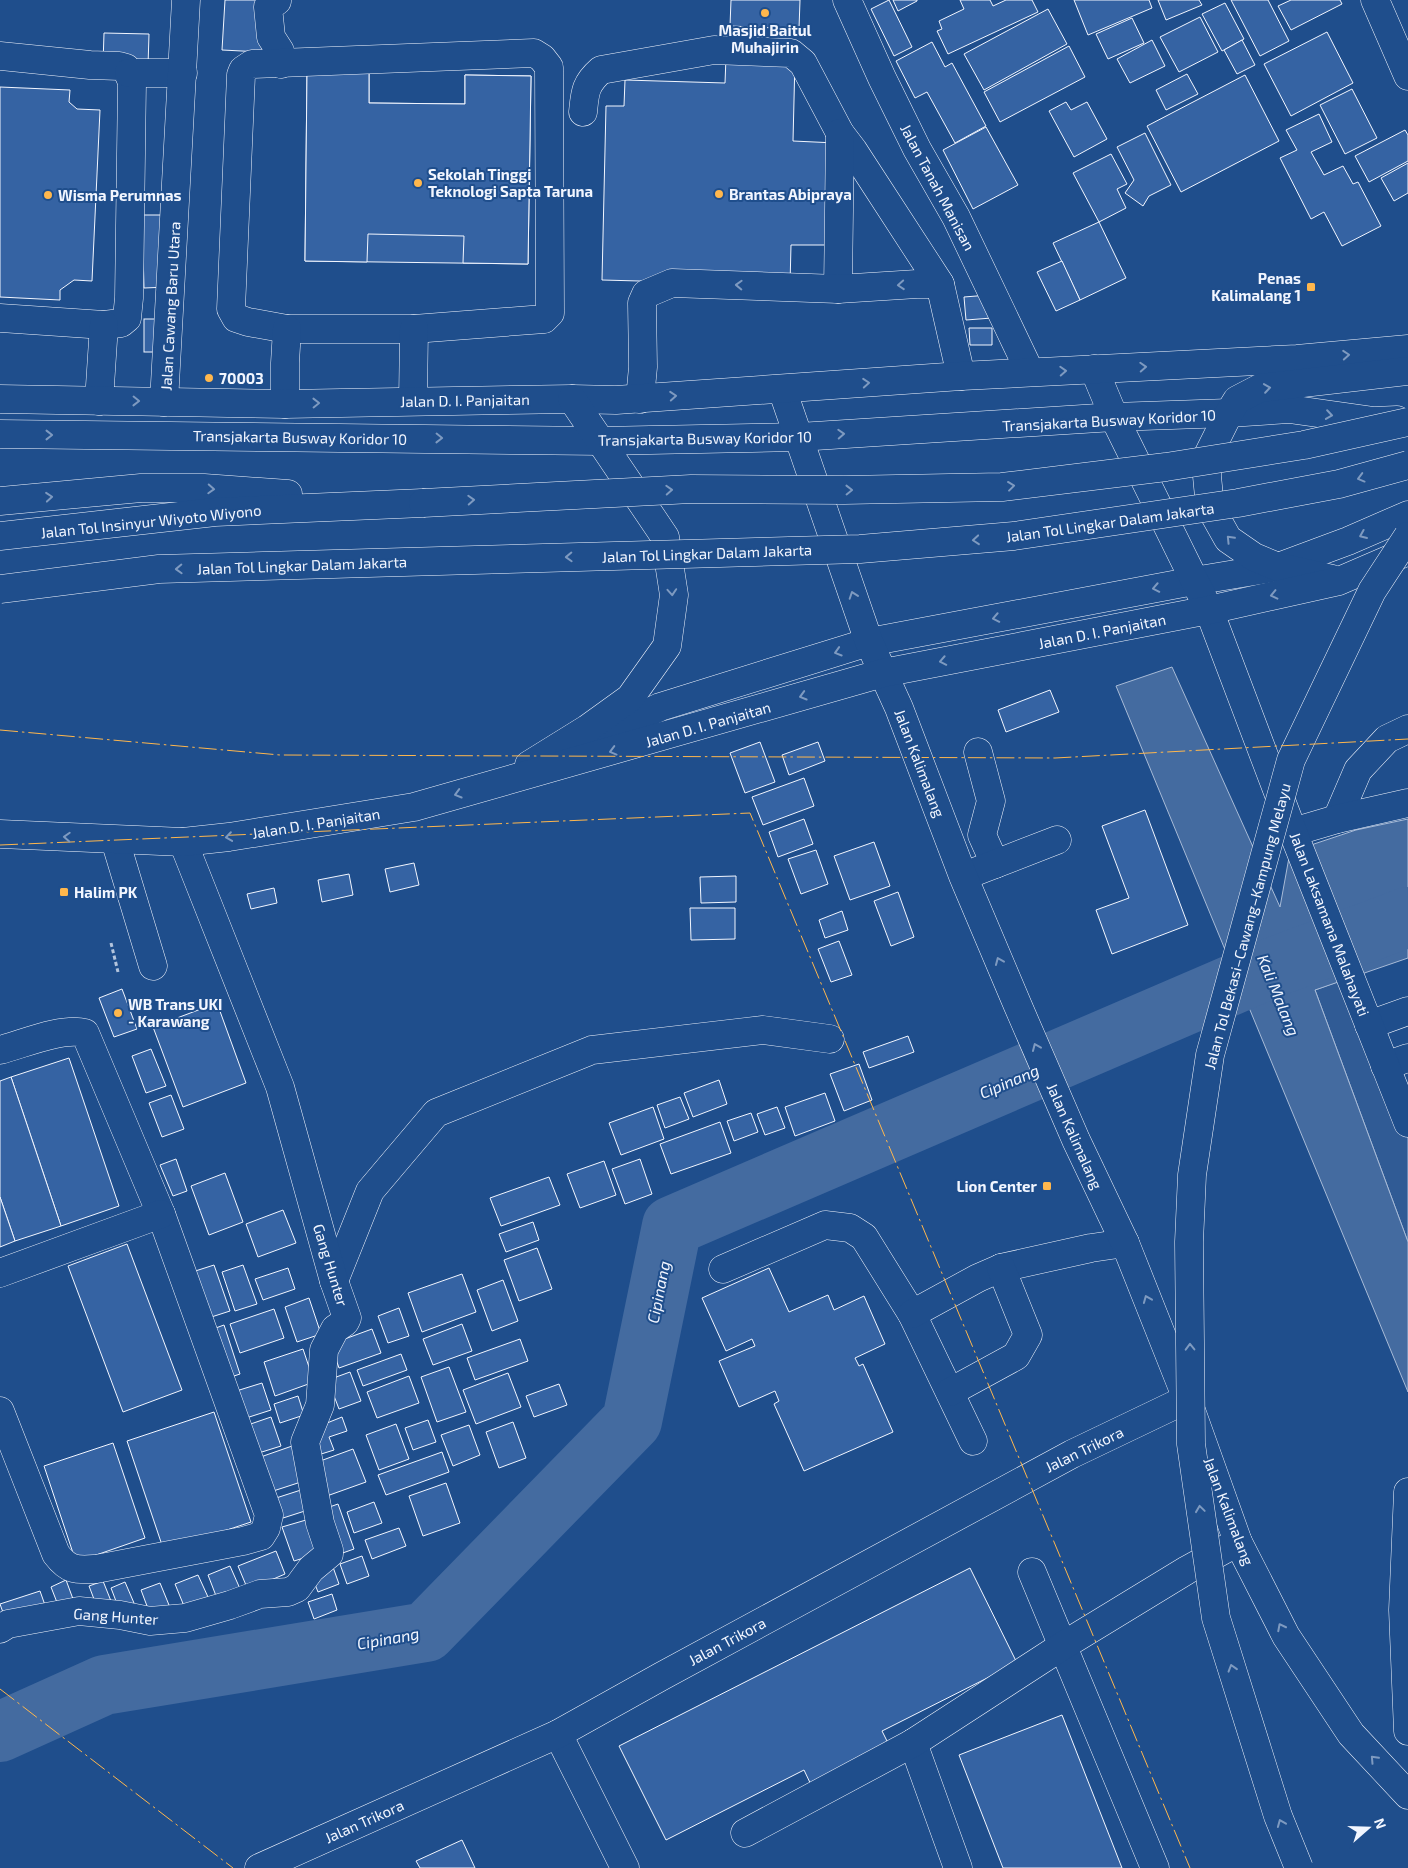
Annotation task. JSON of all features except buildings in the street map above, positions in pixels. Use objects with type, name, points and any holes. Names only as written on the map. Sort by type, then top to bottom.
[{"type":"main road","name":"Jalan Cawang Baru Utara","points":[[164,402],[186,0]]},
{"type":"main road","name":"Jalan Tanah Manisan","points":[[847,0],[882,78],[917,149],[956,217],[1030,372]]},
{"type":"main road","points":[[1375,0],[1408,76]]},
{"type":"main road","points":[[278,1],[268,8],[271,37],[280,57]]},
{"type":"main road","points":[[583,112],[584,94],[591,79],[601,70],[714,50],[791,53],[802,63],[840,133],[940,284],[961,376]]},
{"type":"main road","points":[[534,53],[542,58],[549,67],[550,313],[544,319],[414,329],[287,329],[236,318],[231,309],[241,75],[243,70],[252,64],[280,57],[534,53]]},
{"type":"main road","points":[[0,56],[119,66],[126,68],[132,82],[129,298],[126,320],[121,323],[104,325],[0,318]]},
{"type":"main road","points":[[129,73],[183,73]]},
{"type":"main road","points":[[838,289],[840,133]]},
{"type":"main road","points":[[640,399],[643,367],[642,303],[646,294],[672,283],[838,289],[940,284]]},
{"type":"main road","points":[[99,401],[104,325]]},
{"type":"main road","points":[[285,404],[287,329]]},
{"type":"main road","points":[[413,401],[414,329]]},
{"type":"main road","name":"Jalan D. I. Panjaitan","points":[[0,400],[285,404],[572,399],[616,400],[961,376],[1297,359],[1408,349]]},
{"type":"main road","name":"Jalan Laksamana Malahayati","points":[[1094,369],[1114,417],[1209,610],[1369,1025],[1397,1062],[1408,1123]]},
{"type":"main road","points":[[1339,581],[1278,567],[1254,557],[1228,539],[1210,507],[1207,476],[1208,455],[1237,400],[1260,388],[1408,371]]},
{"type":"main road","name":"Jalan Kalimalang","points":[[782,388],[869,642],[899,708],[963,876],[1018,1006],[1076,1140],[1125,1243],[1187,1399],[1238,1542],[1286,1636],[1351,1734],[1408,1795]]},
{"type":"main road","points":[[504,781],[587,729],[630,698],[667,646],[674,595],[665,538],[572,399]]},
{"type":"main road","name":"Transjakarta Busway Koridor 10","points":[[0,434],[600,440],[798,437],[1114,417],[1229,414],[1289,409],[1374,421],[1408,421]]},
{"type":"main road","points":[[0,501],[141,488],[204,488],[423,503],[691,489],[844,490],[1002,487],[1166,467],[1304,445],[1408,421]]},
{"type":"main road","name":"Jalan Tol Lingkar Dalam Jakarta","points":[[0,589],[159,569],[860,549],[1014,536],[1238,503],[1339,484],[1408,465]]},
{"type":"main road","name":"Jalan Tol Insinyur Wiyoto Wiyono","points":[[0,536],[215,512],[423,503]]},
{"type":"main road","points":[[504,781],[660,707],[869,642],[1278,567],[1348,541],[1408,515]]},
{"type":"main road","name":"Jalan Tol Bekasi–Cawang–Kampung Melayu","points":[[1299,1868],[1278,1816],[1216,1618],[1191,1444],[1189,1242],[1192,1175],[1210,1055],[1291,760],[1372,592],[1408,536]]},
{"type":"main road","name":"Jalan D. I. Panjaitan","points":[[0,834],[183,842],[229,837],[414,807],[883,673],[1209,610],[1339,581],[1408,551]]},
{"type":"main road","points":[[1337,819],[1358,770],[1388,739],[1408,729]]},
{"type":"main road","points":[[978,752],[991,801],[982,835],[995,864]]},
{"type":"main road","points":[[1295,836],[1337,819],[1408,802]]},
{"type":"main road","points":[[115,840],[153,966]]},
{"type":"main road","points":[[963,876],[1057,840]]},
{"type":"main road","name":"Gang Hunter","points":[[0,1629],[8,1624],[79,1611],[120,1615],[150,1622],[185,1618],[260,1594],[288,1592],[297,1588],[311,1569],[327,1558],[329,1550],[320,1524],[305,1442],[320,1405],[324,1350],[335,1329],[345,1322],[347,1318],[334,1280],[280,1087],[183,842]]},
{"type":"main road","points":[[1369,1025],[1408,1011]]},
{"type":"main road","points":[[334,1280],[370,1191],[436,1113],[592,1050],[763,1030],[830,1039]]},
{"type":"main road","points":[[0,1050],[54,1035],[78,1031],[85,1033],[161,1214],[269,1515],[266,1528],[261,1536],[243,1541],[96,1569],[78,1570],[64,1565],[56,1554],[0,1411]]},
{"type":"main road","points":[[0,1273],[161,1214]]},
{"type":"main road","points":[[723,1269],[825,1225],[850,1228],[864,1238],[912,1314],[974,1441]]},
{"type":"main road","points":[[912,1314],[978,1278],[1001,1268],[1091,1248],[1125,1243]]},
{"type":"main road","points":[[950,1392],[1016,1356],[1028,1335],[1001,1268]]},
{"type":"main road","name":"Jalan Trikora","points":[[259,1868],[558,1734],[1072,1454],[1187,1399]]},
{"type":"main road","points":[[1408,1492],[1403,1610],[1408,1731]]},
{"type":"main road","points":[[745,1833],[912,1743],[1064,1645],[1187,1570],[1238,1542]]},
{"type":"main road","points":[[1032,1572],[1064,1645],[1155,1868]]},
{"type":"main road","points":[[558,1734],[625,1868]]},
{"type":"main road","points":[[912,1743],[958,1868]]},
{"type":"shaded area","points":[[1351,977],[1408,1123],[1408,1242],[1315,990]]},
{"type":"water","name":"Kali Malang","points":[[1172,667],[1280,907],[1290,852],[1356,830],[1408,819],[1408,958],[1315,990],[1408,1242],[1408,1392],[1116,686]]},
{"type":"waterway","name":"Cipinang","points":[[0,1732],[104,1685],[426,1632],[632,1421],[672,1226],[1269,969],[1408,917]]},
{"type":"power","points":[[0,730],[280,755],[1055,758],[1408,739]]},
{"type":"power","points":[[0,845],[750,813],[1190,1868]]},
{"type":"power","points":[[0,1689],[233,1868]]},
{"type":"place","name":"Masjid Baitul Muhajirin","points":[[765,13]]},
{"type":"place","name":"Sekolah Tinggi Teknologi Sapta Taruna","points":[[418,183]]},
{"type":"place","name":"Brantas Abipraya","points":[[719,194]]},
{"type":"place","name":"Wisma Perumnas","points":[[48,195]]},
{"type":"place","name":"Penas Kalimalang 1","points":[[1311,287]]},
{"type":"place","name":"70003","points":[[209,378]]},
{"type":"place","name":"Halim PK","points":[[64,892]]},
{"type":"place","name":"WB Trans UKI - Karawang","points":[[118,1013]]},
{"type":"place","name":"Lion Center","points":[[1047,1186]]}]
